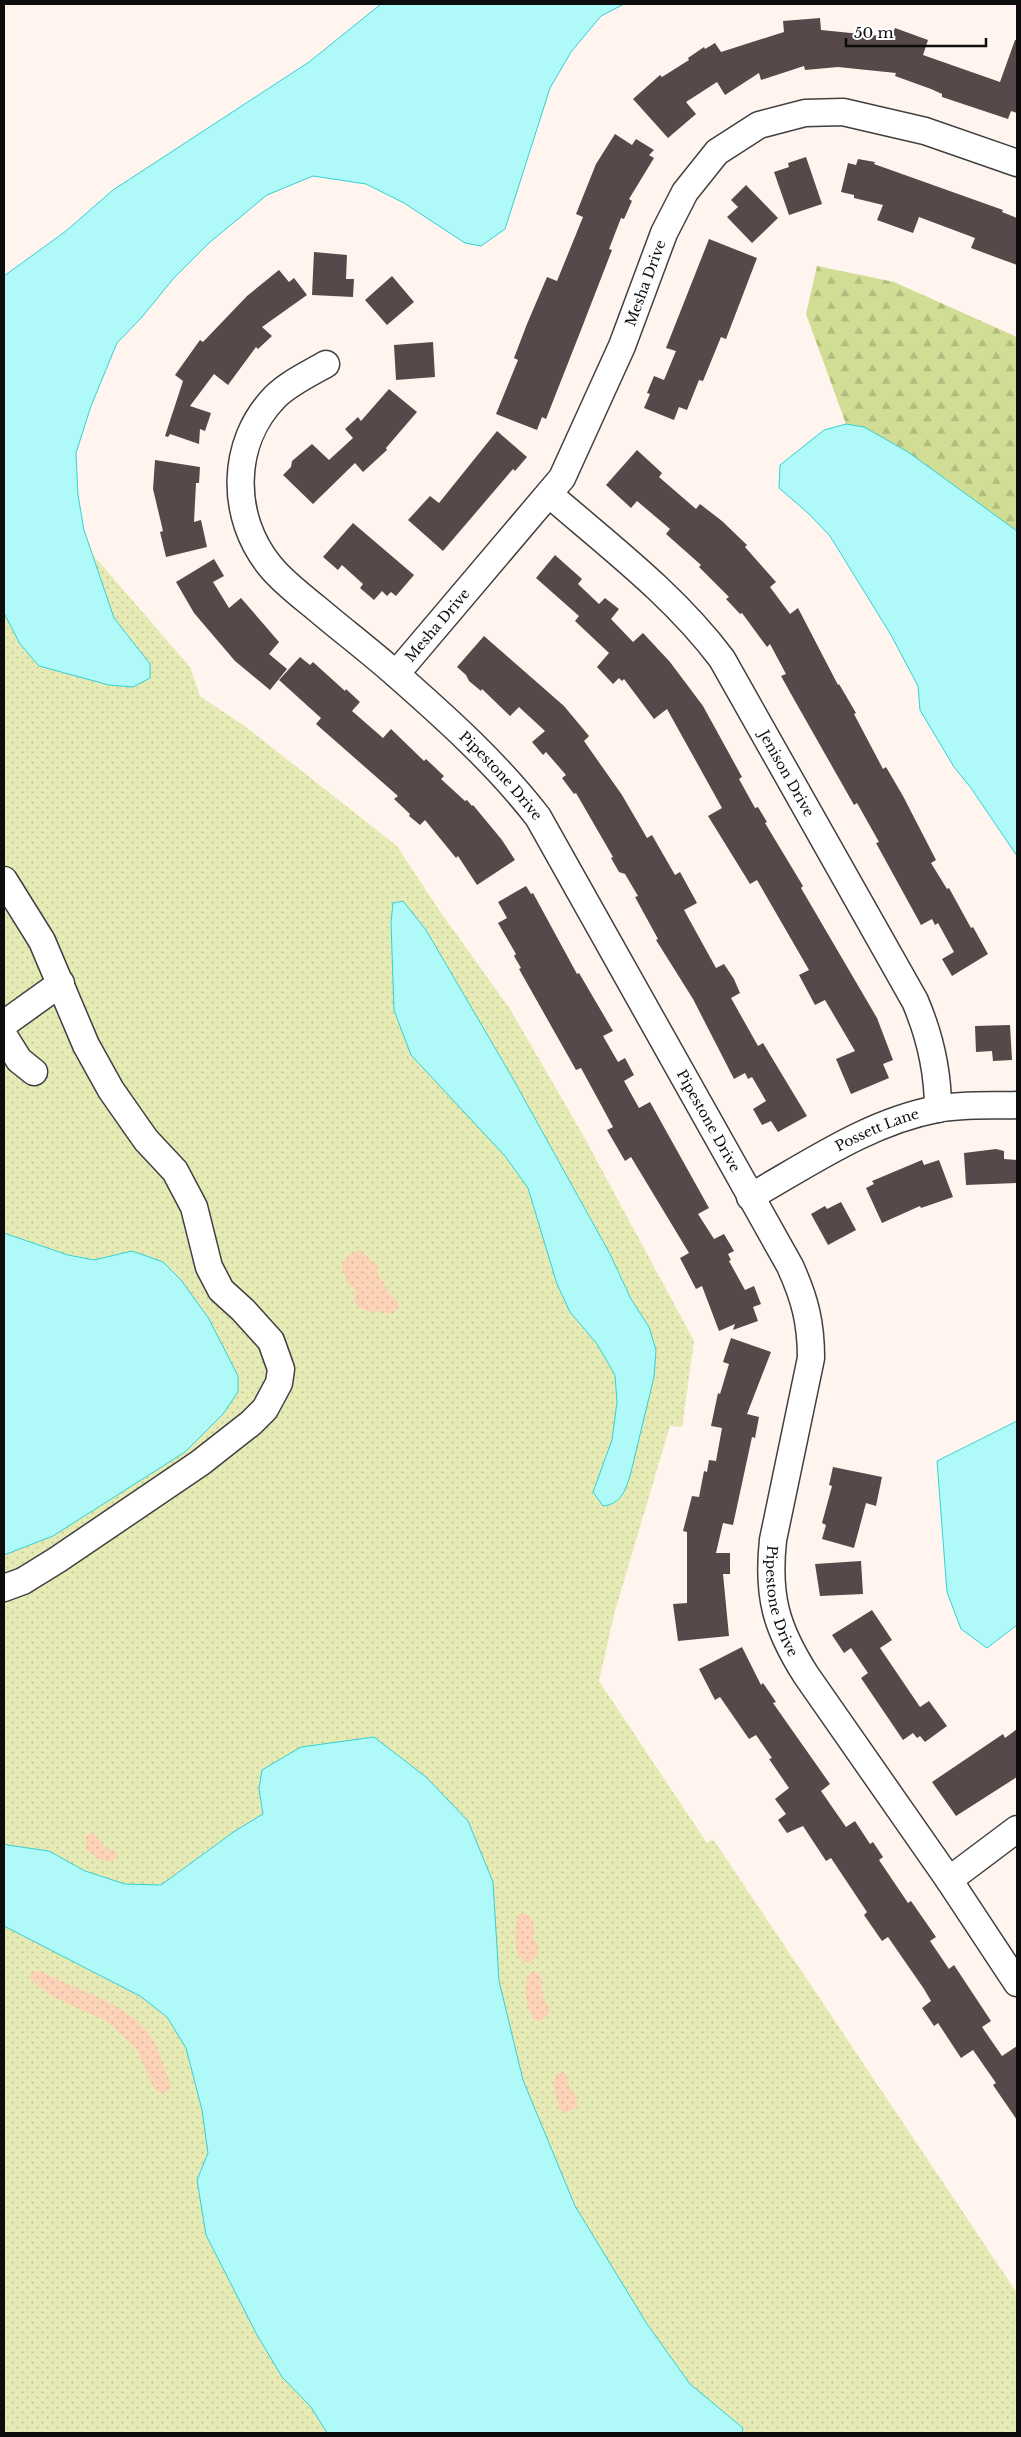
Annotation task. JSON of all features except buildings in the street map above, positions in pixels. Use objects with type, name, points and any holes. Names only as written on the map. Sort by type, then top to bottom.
[{"type":"street","name":"Mesha Drive","points":[[396,674],[562,478],[575,454],[622,346],[664,233],[685,192],[717,152],[759,125],[805,113],[843,112],[926,131],[1017,163]]},
{"type":"street","name":"Pipestone Drive","points":[[326,364],[276,396],[261,415],[250,434],[242,456],[240,477],[244,516],[256,547],[284,582],[396,674],[473,744],[520,794],[538,817],[790,1266],[803,1294],[811,1328],[810,1367],[773,1540],[770,1566],[772,1593],[778,1620],[788,1647],[949,1880],[1017,1984]]},
{"type":"street","name":"Jenison Drive","points":[[549,494],[678,606],[702,632],[722,659],[915,1001],[926,1027],[933,1053],[938,1083],[938,1109]]},
{"type":"street","points":[[4,880],[42,941],[86,1045],[112,1090],[146,1140],[175,1171],[194,1207],[209,1267],[221,1290],[243,1310],[271,1341],[280,1369],[279,1384],[265,1409],[251,1423],[200,1463],[57,1560],[23,1581],[4,1588]]},
{"type":"street","points":[[4,1024],[61,983]]},
{"type":"street","points":[[4,1036],[20,1060],[34,1072]]},
{"type":"street","name":"Possett Lane","points":[[750,1197],[874,1128],[938,1109],[1017,1105]]},
{"type":"street","points":[[949,1880],[1017,1829]]},
{"type":"green space","points":[[817,266],[894,282],[1017,337],[1017,534],[846,424],[806,314]]},
{"type":"green space","points":[[4,452],[190,667],[200,696],[246,727],[397,846],[439,910],[510,1009],[583,1135],[694,1341],[682,1427],[670,1426],[615,1611],[599,1681],[707,1843],[713,1839],[1017,2293],[1017,2433],[4,2433]]},
{"type":"sand","points":[[360,1250],[377,1265],[378,1276],[391,1295],[397,1300],[399,1307],[393,1314],[358,1308],[354,1300],[356,1291],[348,1283],[341,1267],[348,1256]]},
{"type":"sand","points":[[93,1832],[105,1848],[117,1851],[117,1858],[110,1862],[98,1859],[86,1849],[86,1836]]},
{"type":"sand","points":[[521,1913],[530,1916],[534,1927],[533,1938],[539,1947],[536,1957],[529,1963],[523,1961],[517,1952],[515,1938],[516,1919]]},
{"type":"sand","points":[[40,1971],[100,1998],[141,2024],[157,2047],[172,2088],[162,2094],[154,2089],[136,2048],[106,2021],[51,1996],[30,1979],[31,1972]]},
{"type":"sand","points":[[534,1971],[540,1976],[544,2000],[550,2011],[544,2019],[535,2021],[527,2005],[526,1993],[528,1975]]},
{"type":"sand","points":[[563,2072],[568,2078],[569,2086],[578,2102],[578,2107],[565,2113],[559,2109],[553,2084],[556,2074]]},
{"type":"water","points":[[381,4],[624,4],[601,16],[571,52],[550,88],[505,229],[481,246],[465,243],[404,203],[366,184],[313,176],[267,195],[209,243],[173,279],[142,317],[117,343],[91,406],[76,453],[78,495],[84,530],[114,618],[150,664],[150,678],[133,687],[109,685],[39,666],[20,644],[4,613],[4,276],[66,231],[113,190],[309,62]]},
{"type":"water","points":[[846,424],[864,427],[908,452],[1017,531],[1017,856],[971,788],[954,767],[920,710],[918,686],[891,635],[830,536],[808,513],[779,488],[780,465],[824,430]]},
{"type":"water","points":[[403,901],[426,930],[512,1077],[610,1254],[631,1299],[649,1327],[656,1350],[654,1377],[628,1482],[618,1500],[609,1505],[603,1506],[593,1492],[612,1440],[617,1402],[615,1375],[597,1344],[570,1312],[557,1284],[528,1188],[505,1156],[411,1055],[394,1010],[391,922],[393,903]]},
{"type":"water","points":[[4,1233],[68,1255],[94,1260],[132,1251],[163,1262],[181,1280],[209,1319],[238,1376],[238,1392],[223,1414],[185,1452],[53,1536],[4,1555]]},
{"type":"water","points":[[1017,1421],[1017,1625],[987,1648],[961,1629],[947,1592],[937,1461]]},
{"type":"water","points":[[374,1737],[426,1777],[468,1821],[493,1882],[499,1981],[523,2080],[575,2206],[647,2324],[690,2384],[743,2428],[742,2433],[327,2433],[311,2407],[282,2377],[256,2333],[206,2235],[197,2180],[208,2153],[202,2110],[186,2048],[167,2017],[140,1996],[4,1926],[4,1843],[49,1851],[85,1871],[125,1884],[161,1885],[235,1831],[263,1814],[259,1789],[262,1770],[301,1747]]}]
